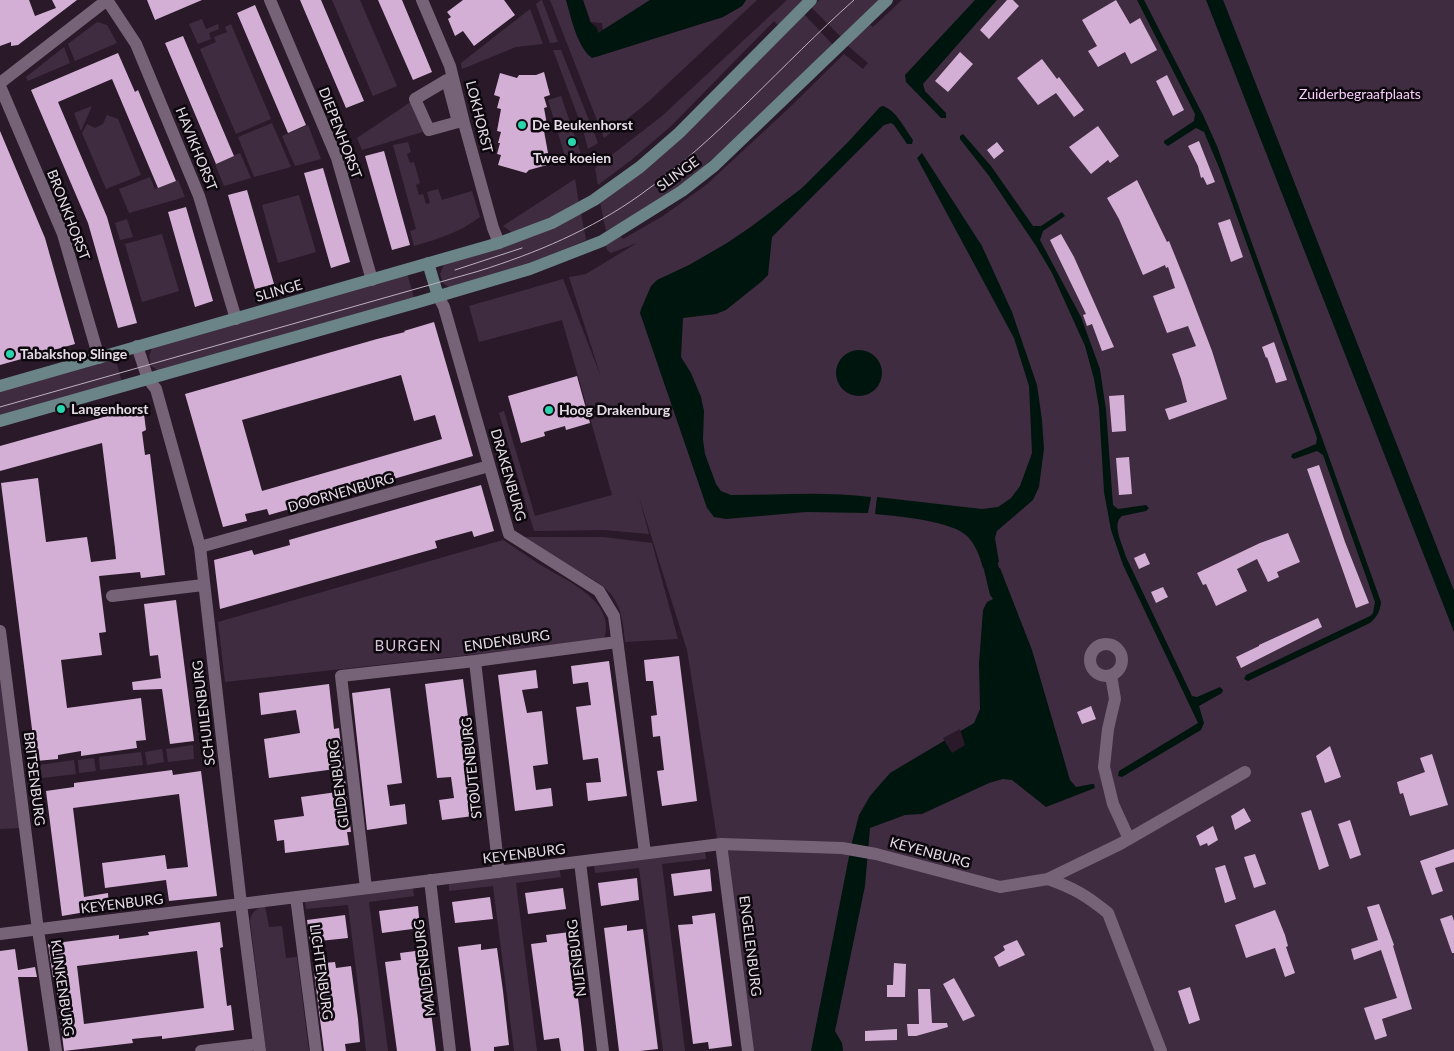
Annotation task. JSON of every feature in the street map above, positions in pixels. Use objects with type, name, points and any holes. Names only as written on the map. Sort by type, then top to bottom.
[{"type":"main road","name":"SLINGE","points":[[0,386],[499,243],[552,223],[594,200],[640,167],[679,133],[811,0]]},
{"type":"main road","name":"SLINGE","points":[[0,421],[438,296],[530,268],[602,241],[682,192],[714,166],[887,0]]},
{"type":"main road","points":[[428,263],[438,296]]},
{"type":"street","points":[[0,84],[94,4],[107,0]]},
{"type":"street","name":"HAVIKHORST","points":[[107,0],[136,44],[199,196],[236,319]]},
{"type":"street","name":"DIEPENHORST","points":[[270,0],[337,158],[372,280]]},
{"type":"street","name":"LOKHORST","points":[[422,0],[450,66],[464,123],[499,243]]},
{"type":"street","name":"BRONKHORST","points":[[0,84],[63,234],[99,358]]},
{"type":"street","name":"DRAKENBURG","points":[[438,296],[444,307],[509,534],[599,592],[614,616],[645,853]]},
{"type":"street","points":[[137,346],[148,379]]},
{"type":"street","name":"SCHUILENBURG","points":[[148,379],[156,389],[200,547],[241,904],[260,1047]]},
{"type":"street","name":"DOORNENBURG","points":[[200,547],[489,466]]},
{"type":"street","points":[[112,596],[203,586]]},
{"type":"street","name":"BRITSENBURG","points":[[0,631],[38,930]]},
{"type":"street","name":"ENDENBURG","points":[[341,676],[617,642]]},
{"type":"street","name":"STOUTENBURG","points":[[475,661],[499,872]]},
{"type":"street","points":[[1111,675],[1115,699],[1108,729],[1104,767],[1113,804],[1129,839]]},
{"type":"street","name":"GILDENBURG","points":[[341,676],[366,888]]},
{"type":"street","name":"KEYENBURG","points":[[0,934],[721,844],[842,848],[876,854],[1000,887],[1048,879],[1129,839],[1245,772]]},
{"type":"street","name":"ENGELENBURG","points":[[721,844],[748,1051]]},
{"type":"street","name":"NIJENBURG","points":[[580,862],[603,1051]]},
{"type":"street","name":"KEYENBURG","points":[[1048,879],[1071,887],[1091,899],[1108,914],[1161,1051]]},
{"type":"street","name":"MALDENBURG","points":[[430,880],[450,1051]]},
{"type":"street","name":"LICHTENBURG","points":[[296,897],[316,1051]]},
{"type":"street","name":"KLINKENBURG","points":[[38,930],[56,1051]]},
{"type":"street","points":[[201,1051],[260,1047]]},
{"type":"green space","points":[[332,0],[360,0],[397,86],[373,96]]},
{"type":"green space","points":[[541,0],[558,42],[550,43],[536,4]]},
{"type":"green space","points":[[550,0],[566,0],[577,36],[588,55],[596,57],[723,17],[742,6],[746,0],[757,0],[648,102],[604,138]]},
{"type":"green space","points":[[583,0],[650,0],[603,31],[602,23],[591,22]]},
{"type":"green space","points":[[787,0],[806,0],[778,25],[774,21],[670,127],[598,185],[595,168],[662,116]]},
{"type":"green space","points":[[820,0],[880,0],[841,37],[811,7]]},
{"type":"green space","points":[[902,0],[1217,0],[1454,611],[1454,1051],[751,1051],[687,650],[638,494],[649,534],[604,530],[534,531],[499,413],[504,411],[535,516],[612,495],[562,320],[479,342],[469,306],[563,279],[601,377],[569,277],[586,274],[637,243],[611,253],[607,250],[605,242],[620,236],[623,239],[663,216],[706,185],[844,54],[863,69],[868,63],[847,45],[869,24],[873,27]]},
{"type":"green space","name":"Zuiderbegraafplaats","points":[[1223,0],[1454,0],[1454,591]]},
{"type":"green space","points":[[530,9],[543,44],[516,47],[462,69],[461,63]]},
{"type":"green space","points":[[804,14],[833,45],[680,188],[635,216],[606,231],[600,202]]},
{"type":"green space","points":[[202,19],[206,29],[218,24],[219,29],[209,33],[211,39],[198,44],[189,24]]},
{"type":"green space","points":[[97,22],[107,25],[117,43],[75,61],[68,44]]},
{"type":"green space","points":[[231,24],[271,119],[236,134],[200,49],[216,42],[214,37],[227,32],[225,27]]},
{"type":"green space","points":[[64,47],[70,63],[28,81],[26,77]]},
{"type":"green space","points":[[553,50],[561,50],[598,143],[588,149],[583,130]]},
{"type":"green space","points":[[561,96],[581,154],[567,163],[548,100]]},
{"type":"green space","points":[[415,99],[429,130],[362,150],[357,138]]},
{"type":"green space","points":[[92,106],[81,131],[74,113]]},
{"type":"green space","points":[[107,115],[118,119],[141,175],[106,189],[82,133],[87,124],[95,128],[103,124]]},
{"type":"green space","points":[[272,123],[291,167],[254,177],[238,137]]},
{"type":"green space","points":[[308,125],[321,159],[295,166],[282,136]]},
{"type":"green space","points":[[408,142],[411,152],[407,154],[410,163],[414,162],[420,183],[416,185],[419,195],[423,194],[426,204],[430,203],[427,192],[438,189],[442,200],[472,191],[480,217],[457,231],[414,246],[410,231],[416,229],[393,145]]},
{"type":"green space","points":[[240,153],[251,178],[224,186],[215,164]]},
{"type":"green space","points":[[150,177],[155,189],[178,180],[185,197],[129,213],[119,189]]},
{"type":"green space","points":[[575,179],[579,204],[514,234],[503,226]]},
{"type":"green space","points":[[299,195],[316,252],[278,263],[262,205]]},
{"type":"green space","points":[[581,213],[586,240],[529,264],[450,288],[443,283],[440,274],[444,265]]},
{"type":"green space","points":[[127,219],[133,237],[120,240],[115,223]]},
{"type":"green space","points":[[162,234],[179,291],[142,302],[125,244]]},
{"type":"green space","points":[[407,273],[414,298],[159,371],[151,366],[149,356],[153,346]]},
{"type":"green space","points":[[115,357],[122,382],[0,416],[0,390]]},
{"type":"green space","points":[[525,537],[603,537],[652,543],[678,639],[625,642],[620,611],[609,592],[601,584],[559,560]]},
{"type":"green space","points":[[503,540],[586,593],[603,614],[606,626],[604,640],[225,682],[218,622]]},
{"type":"green space","points":[[0,661],[21,828],[0,829]]},
{"type":"green space","points":[[193,745],[194,759],[168,762],[166,749]]},
{"type":"green space","points":[[162,749],[164,762],[147,765],[145,752]]},
{"type":"green space","points":[[141,752],[143,765],[100,770],[99,757]]},
{"type":"green space","points":[[94,758],[96,771],[79,773],[78,760]]},
{"type":"green space","points":[[74,760],[76,774],[34,779],[32,766]]},
{"type":"green space","points":[[705,851],[706,859],[662,864],[685,1051],[663,1051],[639,868],[595,873],[594,865]]},
{"type":"green space","points":[[559,868],[561,877],[516,883],[537,1051],[514,1051],[493,886],[449,891],[449,883]]},
{"type":"green space","points":[[413,888],[414,896],[369,902],[388,1051],[366,1051],[348,905],[306,909],[305,901]]},
{"type":"green space","points":[[265,906],[269,927],[282,926],[286,958],[297,957],[309,1051],[266,1051],[250,920],[255,910]]},
{"type":"shaded area","points":[[566,0],[583,0],[590,22],[597,28],[598,33],[650,0],[746,0],[742,6],[723,17],[592,58],[582,47],[578,39]]},
{"type":"shaded area","points":[[975,0],[997,0],[923,84],[925,91],[946,113],[946,118],[941,118],[906,82],[905,75]]},
{"type":"shaded area","points":[[1137,0],[1144,0],[1217,146],[1381,602],[1378,614],[1370,623],[1248,681],[1244,679],[1246,675],[1370,616],[1373,613],[1375,602],[1323,455],[1317,451],[1294,459],[1291,457],[1292,454],[1316,444],[1317,438],[1220,170],[1204,132],[1196,128],[1168,146],[1164,143],[1164,141],[1194,121],[1195,114]]},
{"type":"shaded area","points":[[1206,0],[1223,0],[1454,591],[1454,632]]},
{"type":"shaded area","points":[[883,106],[892,111],[900,120],[913,140],[912,144],[907,144],[894,125],[891,123],[884,125],[772,237],[768,275],[761,282],[726,310],[716,314],[683,318],[681,357],[691,373],[701,397],[704,411],[703,440],[705,454],[716,484],[721,491],[731,495],[818,494],[871,497],[868,513],[806,512],[726,519],[714,517],[707,508],[640,313],[641,309],[651,286],[657,280],[689,265],[727,243],[802,188]]},
{"type":"shaded area","points":[[963,134],[991,166],[1033,226],[1041,226],[1062,212],[1065,216],[1043,231],[1040,240],[1081,317],[1100,369],[1106,410],[1113,505],[1118,509],[1146,505],[1149,508],[1146,511],[1122,516],[1119,520],[1118,529],[1126,557],[1192,696],[1197,697],[1220,687],[1223,690],[1222,693],[1199,706],[1204,723],[1201,730],[1122,777],[1118,776],[1119,771],[1198,723],[1123,565],[1111,530],[1104,492],[1099,408],[1094,379],[1085,346],[1052,273],[989,176],[960,139],[960,136]]},
{"type":"shaded area","points":[[922,153],[982,246],[1012,312],[1037,385],[1044,449],[1039,487],[1033,500],[997,531],[995,538],[999,562],[983,568],[979,556],[968,537],[951,527],[925,520],[875,514],[877,497],[982,509],[998,507],[1011,498],[1020,486],[1032,453],[1029,386],[1014,338],[917,158]]},
{"type":"shaded area","points":[[859,350],[872,354],[878,360],[882,373],[878,386],[872,392],[859,396],[846,392],[840,386],[836,373],[840,360],[846,354]]},
{"type":"shaded area","points":[[1000,568],[1032,650],[1070,780],[1076,787],[1094,784],[1095,788],[1046,807],[1012,780],[1003,779],[989,783],[922,814],[905,815],[870,828],[865,886],[835,1031],[842,1043],[843,1051],[811,1051],[851,846],[859,815],[870,796],[890,773],[974,723],[980,709],[979,663],[983,610],[987,602],[993,599],[986,576]]},
{"type":"pier","points":[[960,729],[965,745],[952,753],[943,738]]},
{"type":"building","points":[[0,0],[29,0],[35,16],[56,8],[52,0],[77,0],[18,45],[11,46],[11,42],[0,46]]},
{"type":"building","points":[[147,0],[202,0],[155,20]]},
{"type":"building","points":[[300,0],[321,0],[364,101],[346,108]]},
{"type":"building","points":[[378,0],[402,0],[432,72],[413,80]]},
{"type":"building","points":[[463,0],[504,0],[515,15],[474,46],[463,31],[455,36],[448,19],[451,17],[447,12]]},
{"type":"building","points":[[1007,0],[1013,0],[1019,6],[989,39],[980,30]]},
{"type":"building","points":[[1116,0],[1130,24],[1140,18],[1157,50],[1131,64],[1125,52],[1098,67],[1088,51],[1097,46],[1082,20]]},
{"type":"building","points":[[255,5],[306,125],[288,133],[237,13]]},
{"type":"building","points":[[183,36],[234,156],[216,164],[165,43]]},
{"type":"building","points":[[960,52],[973,64],[948,92],[935,81]]},
{"type":"building","points":[[118,53],[135,92],[138,90],[176,181],[158,188],[112,79],[58,102],[107,217],[137,323],[118,328],[88,223],[31,90]]},
{"type":"building","points":[[1042,59],[1057,79],[1059,77],[1084,110],[1074,117],[1056,93],[1038,105],[1017,78]]},
{"type":"building","name":"De Beukenhorst","points":[[544,72],[550,95],[544,97],[547,107],[544,108],[548,130],[544,131],[548,153],[544,154],[547,165],[529,170],[526,173],[498,165],[501,155],[497,154],[501,132],[497,131],[501,109],[497,108],[500,97],[494,95],[500,73],[517,78],[519,75],[536,75]]},
{"type":"building","points":[[1167,75],[1184,110],[1173,116],[1156,81]]},
{"type":"building","points":[[1098,126],[1119,156],[1110,163],[1108,160],[1091,174],[1069,147]]},
{"type":"building","points":[[0,131],[45,238],[75,344],[0,365]]},
{"type":"building","points":[[1199,141],[1215,182],[1207,185],[1203,177],[1201,178],[1198,166],[1188,146]]},
{"type":"building","points":[[997,142],[1004,151],[994,159],[987,150]]},
{"type":"building","points":[[384,151],[410,245],[392,250],[365,156]]},
{"type":"building","points":[[323,168],[350,262],[331,268],[304,173]]},
{"type":"building","points":[[1137,180],[1167,242],[1169,241],[1212,351],[1227,399],[1169,420],[1165,409],[1187,402],[1172,354],[1196,346],[1188,326],[1167,333],[1153,296],[1175,288],[1168,267],[1166,268],[1165,265],[1143,275],[1119,219],[1107,198]]},
{"type":"building","points":[[247,190],[274,284],[255,289],[228,195]]},
{"type":"building","points":[[186,207],[213,301],[195,307],[168,212]]},
{"type":"building","points":[[1230,219],[1243,257],[1231,262],[1218,223]]},
{"type":"building","points":[[1061,234],[1074,257],[1114,347],[1102,351],[1092,324],[1087,326],[1083,315],[1086,314],[1050,240]]},
{"type":"building","points":[[434,322],[473,456],[269,515],[267,509],[245,514],[247,521],[223,527],[185,394]],"holes":[[[401,375],[414,421],[435,415],[442,439],[262,491],[242,420]]]},
{"type":"building","points":[[1274,342],[1287,380],[1276,383],[1262,347]]},
{"type":"building","name":"Hoog Drakenburg","points":[[577,376],[590,423],[566,430],[565,426],[544,432],[545,436],[521,443],[508,396]]},
{"type":"building","points":[[1124,395],[1126,431],[1112,432],[1109,396]]},
{"type":"building","points":[[143,406],[146,430],[142,432],[145,455],[150,454],[165,575],[141,578],[140,572],[99,576],[106,632],[99,633],[102,655],[61,660],[67,708],[141,698],[146,740],[136,741],[137,748],[81,756],[81,751],[58,755],[58,759],[36,761],[1,483],[38,478],[46,542],[87,537],[91,562],[116,559],[115,548],[102,443],[0,471],[0,446]]},
{"type":"building","points":[[1129,457],[1132,494],[1119,495],[1116,458]]},
{"type":"building","points":[[1319,465],[1345,542],[1369,603],[1356,608],[1307,469]]},
{"type":"building","points":[[481,485],[494,531],[474,537],[472,531],[435,541],[437,548],[220,609],[214,560],[252,550],[254,555],[290,545],[289,540]]},
{"type":"building","points":[[1288,533],[1300,562],[1277,572],[1279,577],[1268,582],[1257,559],[1237,569],[1247,591],[1216,606],[1206,584],[1203,585],[1197,573],[1260,543]]},
{"type":"building","points":[[1145,553],[1150,564],[1139,569],[1134,558]]},
{"type":"building","points":[[1163,587],[1168,597],[1156,603],[1151,592]]},
{"type":"building","points":[[176,600],[194,741],[170,744],[162,689],[133,690],[132,682],[161,678],[158,655],[150,656],[144,604]]},
{"type":"building","points":[[1318,618],[1322,627],[1241,668],[1236,657]]},
{"type":"building","points":[[679,656],[697,801],[662,806],[657,771],[664,770],[660,736],[653,737],[651,716],[657,715],[653,681],[646,681],[644,660]]},
{"type":"building","points":[[609,661],[627,796],[588,801],[586,783],[601,782],[598,758],[583,760],[576,707],[591,705],[588,682],[573,684],[571,666]]},
{"type":"building","points":[[536,670],[538,688],[522,690],[527,713],[542,711],[548,764],[533,766],[536,790],[551,788],[553,806],[515,811],[498,675]]},
{"type":"building","points":[[463,679],[481,815],[442,820],[439,800],[454,798],[451,777],[437,778],[425,684]]},
{"type":"building","points":[[329,684],[334,729],[339,728],[351,832],[347,832],[349,845],[285,853],[284,840],[277,841],[274,820],[304,816],[301,797],[337,792],[335,769],[269,778],[264,739],[300,733],[296,710],[261,715],[259,693]]},
{"type":"building","points":[[390,688],[402,783],[387,785],[390,806],[405,804],[407,824],[367,830],[352,693]]},
{"type":"building","points":[[1091,706],[1096,719],[1082,724],[1077,712]]},
{"type":"building","points":[[1330,746],[1341,777],[1325,783],[1316,756]]},
{"type":"building","points":[[1432,754],[1448,805],[1410,816],[1403,793],[1400,794],[1397,782],[1425,772],[1420,758]]},
{"type":"building","points":[[172,770],[173,775],[201,771],[217,896],[169,901],[166,880],[105,888],[102,863],[165,855],[167,869],[188,867],[179,794],[73,808],[84,897],[108,893],[109,908],[62,916],[46,791],[74,787],[74,783]]},
{"type":"building","points":[[1244,808],[1251,821],[1235,830],[1231,816]]},
{"type":"building","points":[[1311,810],[1329,866],[1319,870],[1301,813]]},
{"type":"building","points":[[1350,820],[1361,855],[1350,859],[1338,824]]},
{"type":"building","points":[[1213,826],[1218,840],[1208,846],[1207,843],[1200,846],[1196,836]]},
{"type":"building","points":[[1454,849],[1454,862],[1435,868],[1443,891],[1432,895],[1420,861]]},
{"type":"building","points":[[1255,854],[1266,884],[1254,888],[1244,857]]},
{"type":"building","points":[[1225,865],[1236,899],[1225,903],[1215,868]]},
{"type":"building","points":[[710,869],[712,891],[674,896],[671,874]]},
{"type":"building","points":[[637,878],[639,900],[601,906],[598,883]]},
{"type":"building","points":[[563,888],[566,909],[528,914],[525,893]]},
{"type":"building","points":[[490,897],[493,919],[455,923],[452,902]]},
{"type":"building","points":[[1379,904],[1394,945],[1412,1009],[1382,1019],[1387,1036],[1375,1040],[1364,1008],[1397,998],[1381,950],[1354,960],[1351,949],[1378,940],[1367,907]]},
{"type":"building","points":[[418,906],[420,928],[382,933],[379,911]]},
{"type":"building","points":[[1275,910],[1285,935],[1288,946],[1286,947],[1295,973],[1285,977],[1275,948],[1246,958],[1235,925]]},
{"type":"building","points":[[715,913],[732,1046],[709,1049],[708,1042],[693,1044],[678,925],[693,924],[692,916]]},
{"type":"building","points":[[345,915],[348,938],[310,942],[307,920]]},
{"type":"building","points":[[1452,915],[1454,921],[1454,953],[1452,953],[1440,919]]},
{"type":"building","points":[[220,922],[223,947],[220,948],[227,1006],[231,1005],[234,1030],[162,1039],[162,1036],[132,1039],[133,1043],[64,1051],[55,977],[53,977],[48,944],[119,935],[119,939],[149,935],[148,932]],"holes":[[[197,951],[204,1008],[84,1024],[77,966]]]},
{"type":"building","points":[[627,925],[627,931],[643,929],[658,1049],[619,1051],[604,928]]},
{"type":"building","points":[[570,932],[584,1051],[561,1051],[559,1038],[544,1040],[531,944],[547,942],[546,935]]},
{"type":"building","points":[[1017,940],[1025,955],[999,967],[994,957],[1005,950],[1003,946]]},
{"type":"building","points":[[481,944],[481,950],[497,948],[503,991],[509,1045],[494,1047],[494,1051],[471,1051],[458,947]]},
{"type":"building","points":[[15,949],[18,970],[35,967],[37,977],[18,977],[28,1051],[0,1051],[0,951]]},
{"type":"building","points":[[423,950],[436,1051],[397,1051],[385,962],[401,960],[400,953]]},
{"type":"building","points":[[335,962],[336,968],[351,966],[360,1042],[345,1044],[346,1051],[324,1051],[313,964]]},
{"type":"building","points":[[894,963],[906,964],[905,997],[887,997],[887,985],[893,985]]},
{"type":"building","points":[[954,978],[975,1016],[963,1021],[943,984]]},
{"type":"building","points":[[1190,987],[1200,1020],[1189,1024],[1178,991]]},
{"type":"building","points":[[918,989],[930,989],[932,1023],[947,1023],[948,1027],[916,1036],[908,1036],[907,1024],[919,1024]]},
{"type":"building","points":[[897,1029],[897,1040],[865,1041],[865,1031]]},
{"type":"waterway","points":[[986,546],[997,592]]},
{"type":"tram line","points":[[0,407],[479,271],[542,248],[583,230],[640,195],[697,150],[854,0]]},
{"type":"tram line","points":[[455,270],[522,248]]},
{"type":"place","name":"De Beukenhorst","points":[[522,125]]},
{"type":"place","name":"Twee koeien","points":[[572,142]]},
{"type":"place","name":"Tabakshop Slinge","points":[[10,354]]},
{"type":"place","name":"Langenhorst","points":[[61,409]]},
{"type":"place","name":"Hoog Drakenburg","points":[[549,410]]},
{"type":"district","name":"BURGEN","points":[[408,646]]}]
